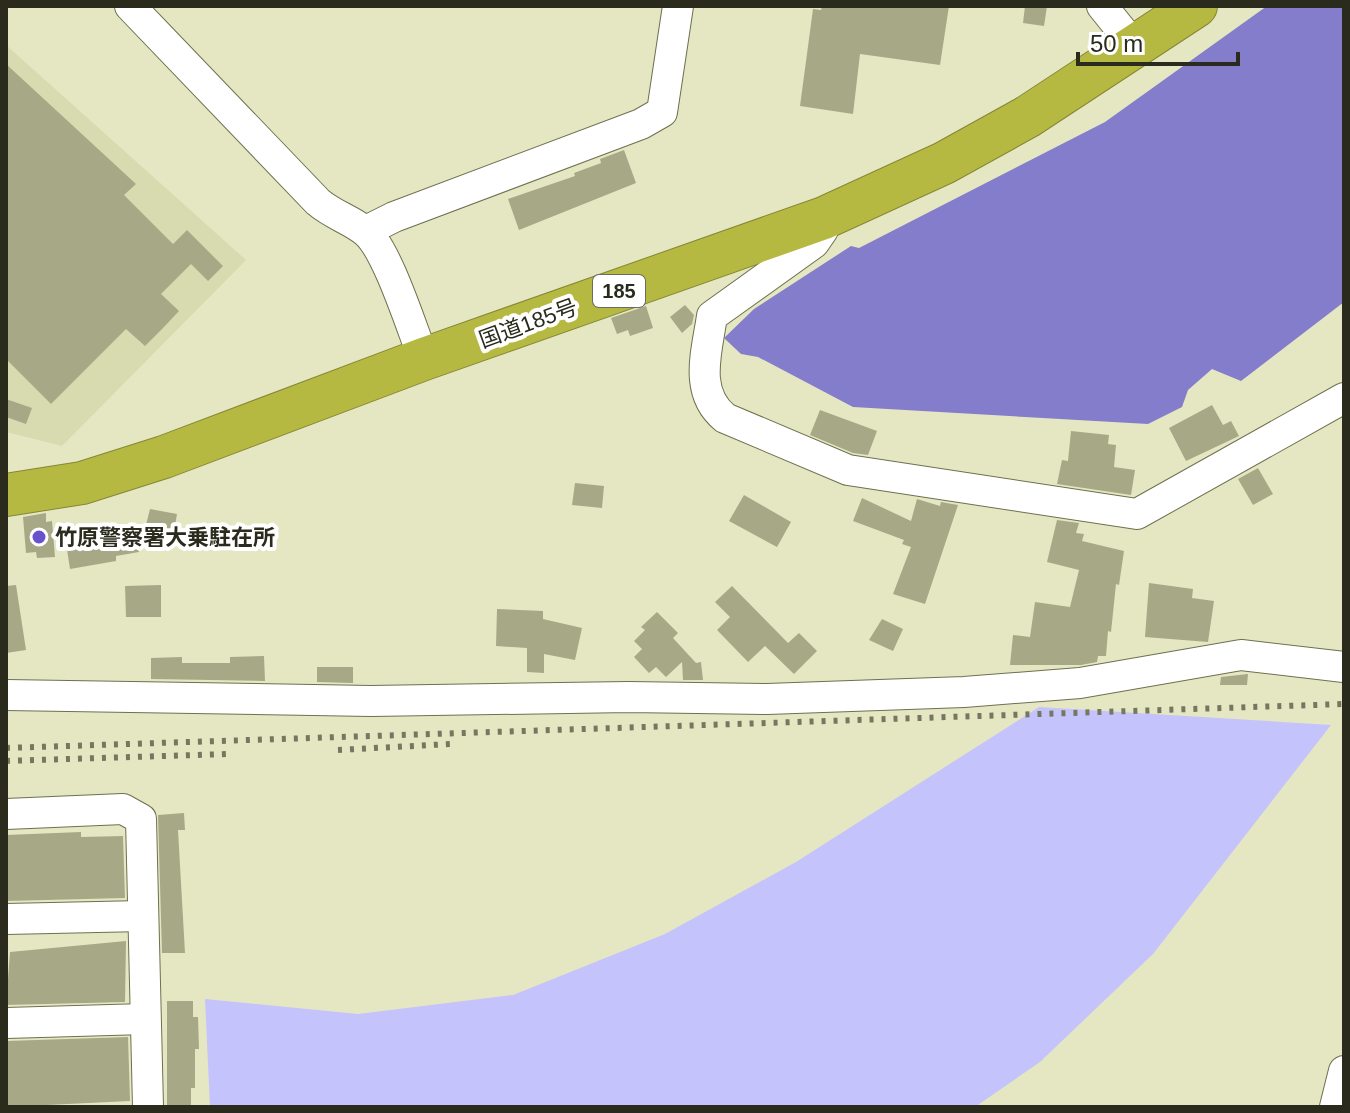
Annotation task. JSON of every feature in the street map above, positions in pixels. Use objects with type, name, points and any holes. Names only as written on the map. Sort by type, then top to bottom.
[{"type":"highway","name":"国道185号","points":[[6,495],[82,483],[164,457],[424,359],[824,218],[944,163],[1027,117],[1196,6]]},
{"type":"street","points":[[130,6],[318,202],[331,214],[366,231],[379,248],[424,359]]},
{"type":"street","points":[[366,231],[394,217],[641,124],[662,112],[678,6]]},
{"type":"street","points":[[1102,6],[1135,47]]},
{"type":"street","points":[[824,218],[823,230],[814,243],[712,316],[703,371],[712,408],[725,418],[848,470],[1137,514],[1344,398]]},
{"type":"street","points":[[6,695],[371,701],[629,697],[767,699],[964,692],[1080,683],[1241,655],[1344,667]]},
{"type":"street","points":[[6,814],[123,809],[141,819],[148,1107]]},
{"type":"street","points":[[6,919],[143,916]]},
{"type":"street","points":[[6,1023],[145,1019]]},
{"type":"street","points":[[1335,1107],[1344,1071]]},
{"type":"shaded area","points":[[1267,6],[1344,6],[1344,302],[1241,381],[1212,369],[1188,390],[1182,407],[1148,424],[853,407],[758,357],[741,354],[724,338],[754,309],[851,246],[859,248],[1105,122]]},
{"type":"shaded area","points":[[6,45],[246,260],[62,446],[6,432]]},
{"type":"shaded area","points":[[1039,707],[1331,725],[1153,954],[1040,1062],[975,1107],[210,1107],[205,999],[358,1014],[513,995],[665,934],[796,862]]},
{"type":"building","points":[[822,6],[949,6],[940,65],[860,54],[853,114],[800,106],[813,9],[821,10]]},
{"type":"building","points":[[1025,6],[1047,6],[1044,26],[1023,23]]},
{"type":"building","points":[[6,64],[136,184],[124,195],[173,244],[187,230],[223,266],[208,281],[191,264],[161,294],[179,311],[145,346],[126,329],[51,404],[6,359]]},
{"type":"building","points":[[624,150],[636,183],[519,230],[508,199],[575,176],[574,173],[601,163],[600,159]]},
{"type":"building","points":[[685,305],[694,315],[692,324],[682,333],[670,317]]},
{"type":"building","points":[[646,306],[653,328],[630,336],[628,330],[617,334],[611,318]]},
{"type":"building","points":[[6,399],[32,408],[26,424],[6,417]]},
{"type":"building","points":[[1212,405],[1223,425],[1231,421],[1239,436],[1186,461],[1169,428]]},
{"type":"building","points":[[820,410],[877,431],[868,455],[853,453],[810,435]]},
{"type":"building","points":[[1071,431],[1109,435],[1108,444],[1116,445],[1114,467],[1135,470],[1131,495],[1057,484],[1062,460],[1068,461]]},
{"type":"building","points":[[1258,468],[1273,494],[1253,505],[1238,479]]},
{"type":"building","points":[[575,483],[604,486],[602,508],[572,505]]},
{"type":"building","points":[[744,495],[791,522],[777,547],[729,521]]},
{"type":"building","points":[[862,498],[911,521],[917,499],[940,506],[941,502],[958,505],[925,604],[893,594],[911,547],[902,544],[904,540],[853,521]]},
{"type":"building","points":[[150,509],[177,514],[173,537],[163,534],[161,542],[143,537]]},
{"type":"building","name":"竹原警察署大乗駐在所","points":[[46,513],[46,522],[52,521],[55,557],[37,558],[36,552],[26,553],[23,517]]},
{"type":"building","points":[[1057,520],[1079,523],[1076,533],[1084,534],[1082,541],[1124,551],[1106,656],[1098,656],[1097,662],[1081,665],[1010,665],[1013,635],[1030,637],[1035,602],[1070,607],[1079,570],[1047,562]]},
{"type":"building","points":[[112,534],[113,539],[136,535],[139,552],[116,556],[116,561],[70,569],[66,543]]},
{"type":"building","points":[[1149,583],[1193,589],[1192,598],[1214,601],[1208,642],[1145,637]]},
{"type":"building","points":[[16,585],[26,650],[6,653],[6,586]]},
{"type":"building","points":[[161,585],[161,617],[126,617],[125,586]]},
{"type":"building","points":[[732,586],[788,643],[799,633],[817,651],[794,674],[765,646],[748,662],[717,630],[730,617],[715,602]]},
{"type":"building","points":[[497,609],[543,611],[543,619],[582,628],[575,660],[544,654],[544,673],[527,672],[527,648],[496,646]]},
{"type":"building","points":[[657,612],[678,633],[673,638],[696,663],[701,662],[703,680],[683,680],[682,662],[666,677],[656,667],[649,673],[634,657],[642,649],[634,641],[645,630],[641,627]]},
{"type":"building","points":[[882,619],[903,629],[893,651],[869,640]]},
{"type":"building","points":[[264,656],[265,681],[151,679],[151,658],[182,657],[182,663],[230,663],[230,657]]},
{"type":"building","points":[[317,667],[353,667],[353,683],[317,682]]},
{"type":"building","points":[[1248,674],[1247,685],[1220,685],[1221,677]]},
{"type":"building","points":[[184,813],[185,830],[178,830],[185,953],[162,953],[158,815]]},
{"type":"building","points":[[81,832],[81,837],[123,836],[125,898],[6,901],[6,835]]},
{"type":"building","points":[[126,941],[125,1002],[6,1005],[10,952]]},
{"type":"building","points":[[167,1001],[193,1001],[193,1017],[198,1017],[199,1049],[195,1049],[195,1088],[191,1088],[191,1107],[167,1107]]},
{"type":"building","points":[[128,1037],[130,1101],[6,1107],[6,1041]]},
{"type":"railway","points":[[6,748],[1344,704]]},
{"type":"railway","points":[[338,750],[450,744]]},
{"type":"railway","points":[[6,761],[226,754]]},
{"type":"place","name":"竹原警察署大乗駐在所","points":[[39,537]]}]
